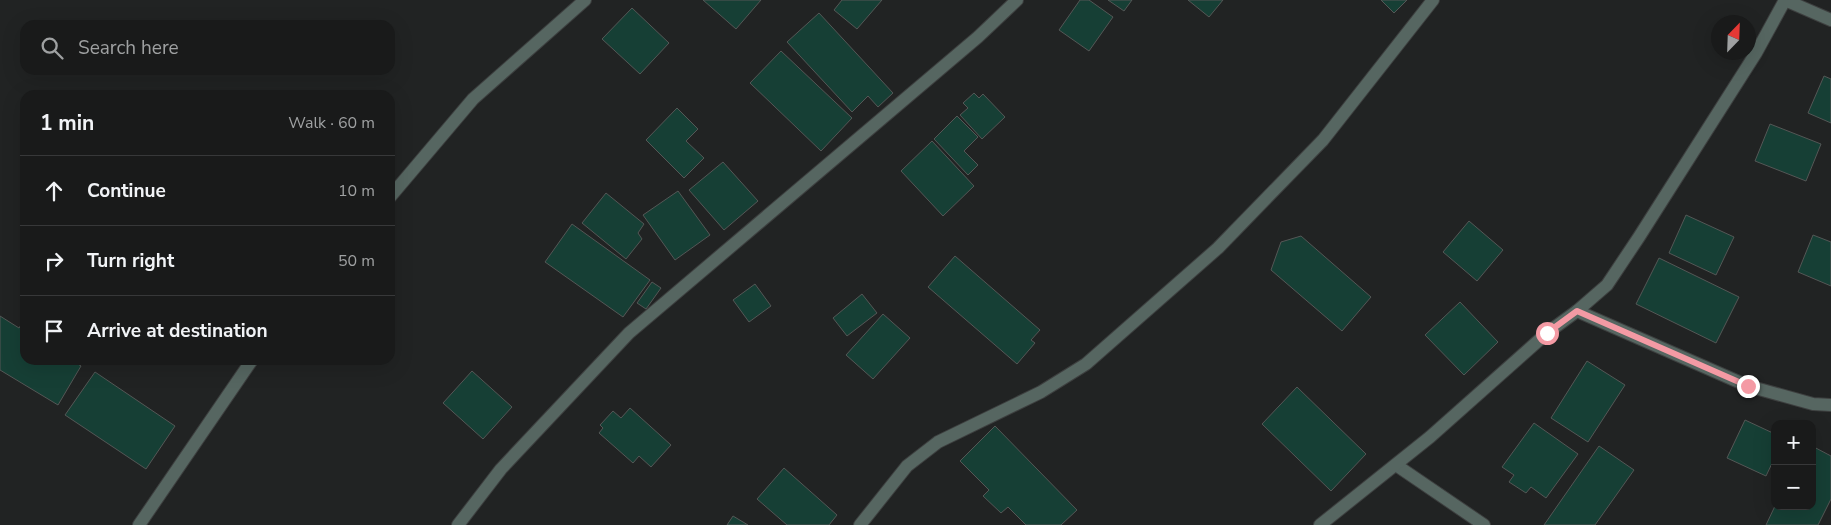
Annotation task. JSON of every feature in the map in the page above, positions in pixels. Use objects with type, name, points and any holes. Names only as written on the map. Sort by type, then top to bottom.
[{"type":"street","points":[[395,190],[473,99],[585,0]]},
{"type":"street","points":[[458,525],[501,469],[629,333],[978,37],[1017,0]]},
{"type":"street","points":[[860,525],[907,466],[938,442],[1041,392],[1086,364],[1218,248],[1323,140],[1433,0]]},
{"type":"street","points":[[1320,525],[1430,437],[1547,333],[1577,311],[1607,285],[1756,53],[1785,0],[1831,20]]},
{"type":"street","points":[[1577,311],[1748,386],[1813,404],[1831,405]]},
{"type":"street","points":[[139,525],[249,365]]},
{"type":"street","points":[[1396,464],[1484,525]]},
{"type":"building","points":[[703,0],[761,0],[736,29]]},
{"type":"building","points":[[842,0],[882,0],[857,29],[834,10]]},
{"type":"building","points":[[1080,0],[1089,0],[1113,17],[1089,51],[1059,30]]},
{"type":"building","points":[[1108,0],[1132,0],[1124,11]]},
{"type":"building","points":[[1188,0],[1223,0],[1209,17]]},
{"type":"building","points":[[1381,0],[1407,0],[1394,13]]},
{"type":"building","points":[[632,8],[669,43],[640,74],[602,39]]},
{"type":"building","points":[[819,13],[893,93],[878,107],[868,96],[852,112],[787,42]]},
{"type":"building","points":[[781,51],[852,118],[821,151],[750,83]]},
{"type":"building","points":[[1824,76],[1831,79],[1831,123],[1808,113]]},
{"type":"building","points":[[974,93],[979,98],[983,94],[1005,117],[982,139],[960,115],[968,108],[963,103]]},
{"type":"building","points":[[677,108],[698,129],[686,141],[704,158],[684,178],[646,140]]},
{"type":"building","points":[[957,116],[978,137],[964,151],[978,165],[968,175],[934,139]]},
{"type":"building","points":[[1770,124],[1821,144],[1806,181],[1755,161]]},
{"type":"building","points":[[932,141],[974,186],[943,216],[901,171]]},
{"type":"building","points":[[723,162],[758,201],[724,230],[689,190]]},
{"type":"building","points":[[678,191],[710,235],[675,260],[643,215]]},
{"type":"building","points":[[606,193],[644,224],[638,233],[642,239],[626,259],[582,223]]},
{"type":"building","points":[[1686,215],[1734,237],[1716,275],[1669,253]]},
{"type":"building","points":[[1469,221],[1503,250],[1477,281],[1443,252]]},
{"type":"building","points":[[572,224],[650,280],[623,317],[545,262]]},
{"type":"building","points":[[1813,235],[1831,242],[1831,286],[1798,272]]},
{"type":"building","points":[[1301,236],[1371,297],[1342,331],[1271,270],[1281,242]]},
{"type":"building","points":[[955,256],[1040,330],[1031,340],[1035,343],[1017,364],[928,287]]},
{"type":"building","points":[[1659,258],[1739,297],[1716,343],[1636,304]]},
{"type":"building","points":[[652,282],[661,288],[646,309],[637,303]]},
{"type":"building","points":[[755,284],[771,306],[749,322],[733,300]]},
{"type":"building","points":[[862,294],[877,313],[847,336],[833,318]]},
{"type":"building","points":[[1460,302],[1498,342],[1464,375],[1425,335]]},
{"type":"building","points":[[883,314],[910,338],[873,379],[846,355]]},
{"type":"building","points":[[0,316],[19,328],[20,326],[20,365],[81,366],[58,405],[0,370]]},
{"type":"building","points":[[1587,361],[1625,385],[1588,442],[1551,418]]},
{"type":"building","points":[[472,371],[512,407],[483,439],[443,403]]},
{"type":"building","points":[[95,372],[175,426],[146,469],[65,415]]},
{"type":"building","points":[[1297,387],[1366,454],[1331,491],[1262,424]]},
{"type":"building","points":[[630,408],[671,445],[651,467],[639,456],[633,463],[599,433],[603,428],[600,425],[613,411],[621,418]]},
{"type":"building","points":[[1745,420],[1771,432],[1771,465],[1766,476],[1727,458]]},
{"type":"building","points":[[1534,423],[1578,454],[1546,498],[1531,487],[1526,493],[1509,482],[1514,475],[1502,467]]},
{"type":"building","points":[[995,426],[1077,510],[1061,525],[1026,525],[1008,507],[1001,513],[983,496],[989,490],[960,461]]},
{"type":"building","points":[[1599,446],[1634,470],[1595,525],[1544,525]]},
{"type":"building","points":[[1816,448],[1831,456],[1831,499],[1818,525],[1766,525],[1773,510],[1816,510]]},
{"type":"building","points":[[784,468],[837,515],[829,525],[787,525],[757,499]]},
{"type":"building","points":[[733,516],[748,525],[727,525]]},
{"type":"route","points":[[1547,333],[1577,311],[1748,386]]}]
